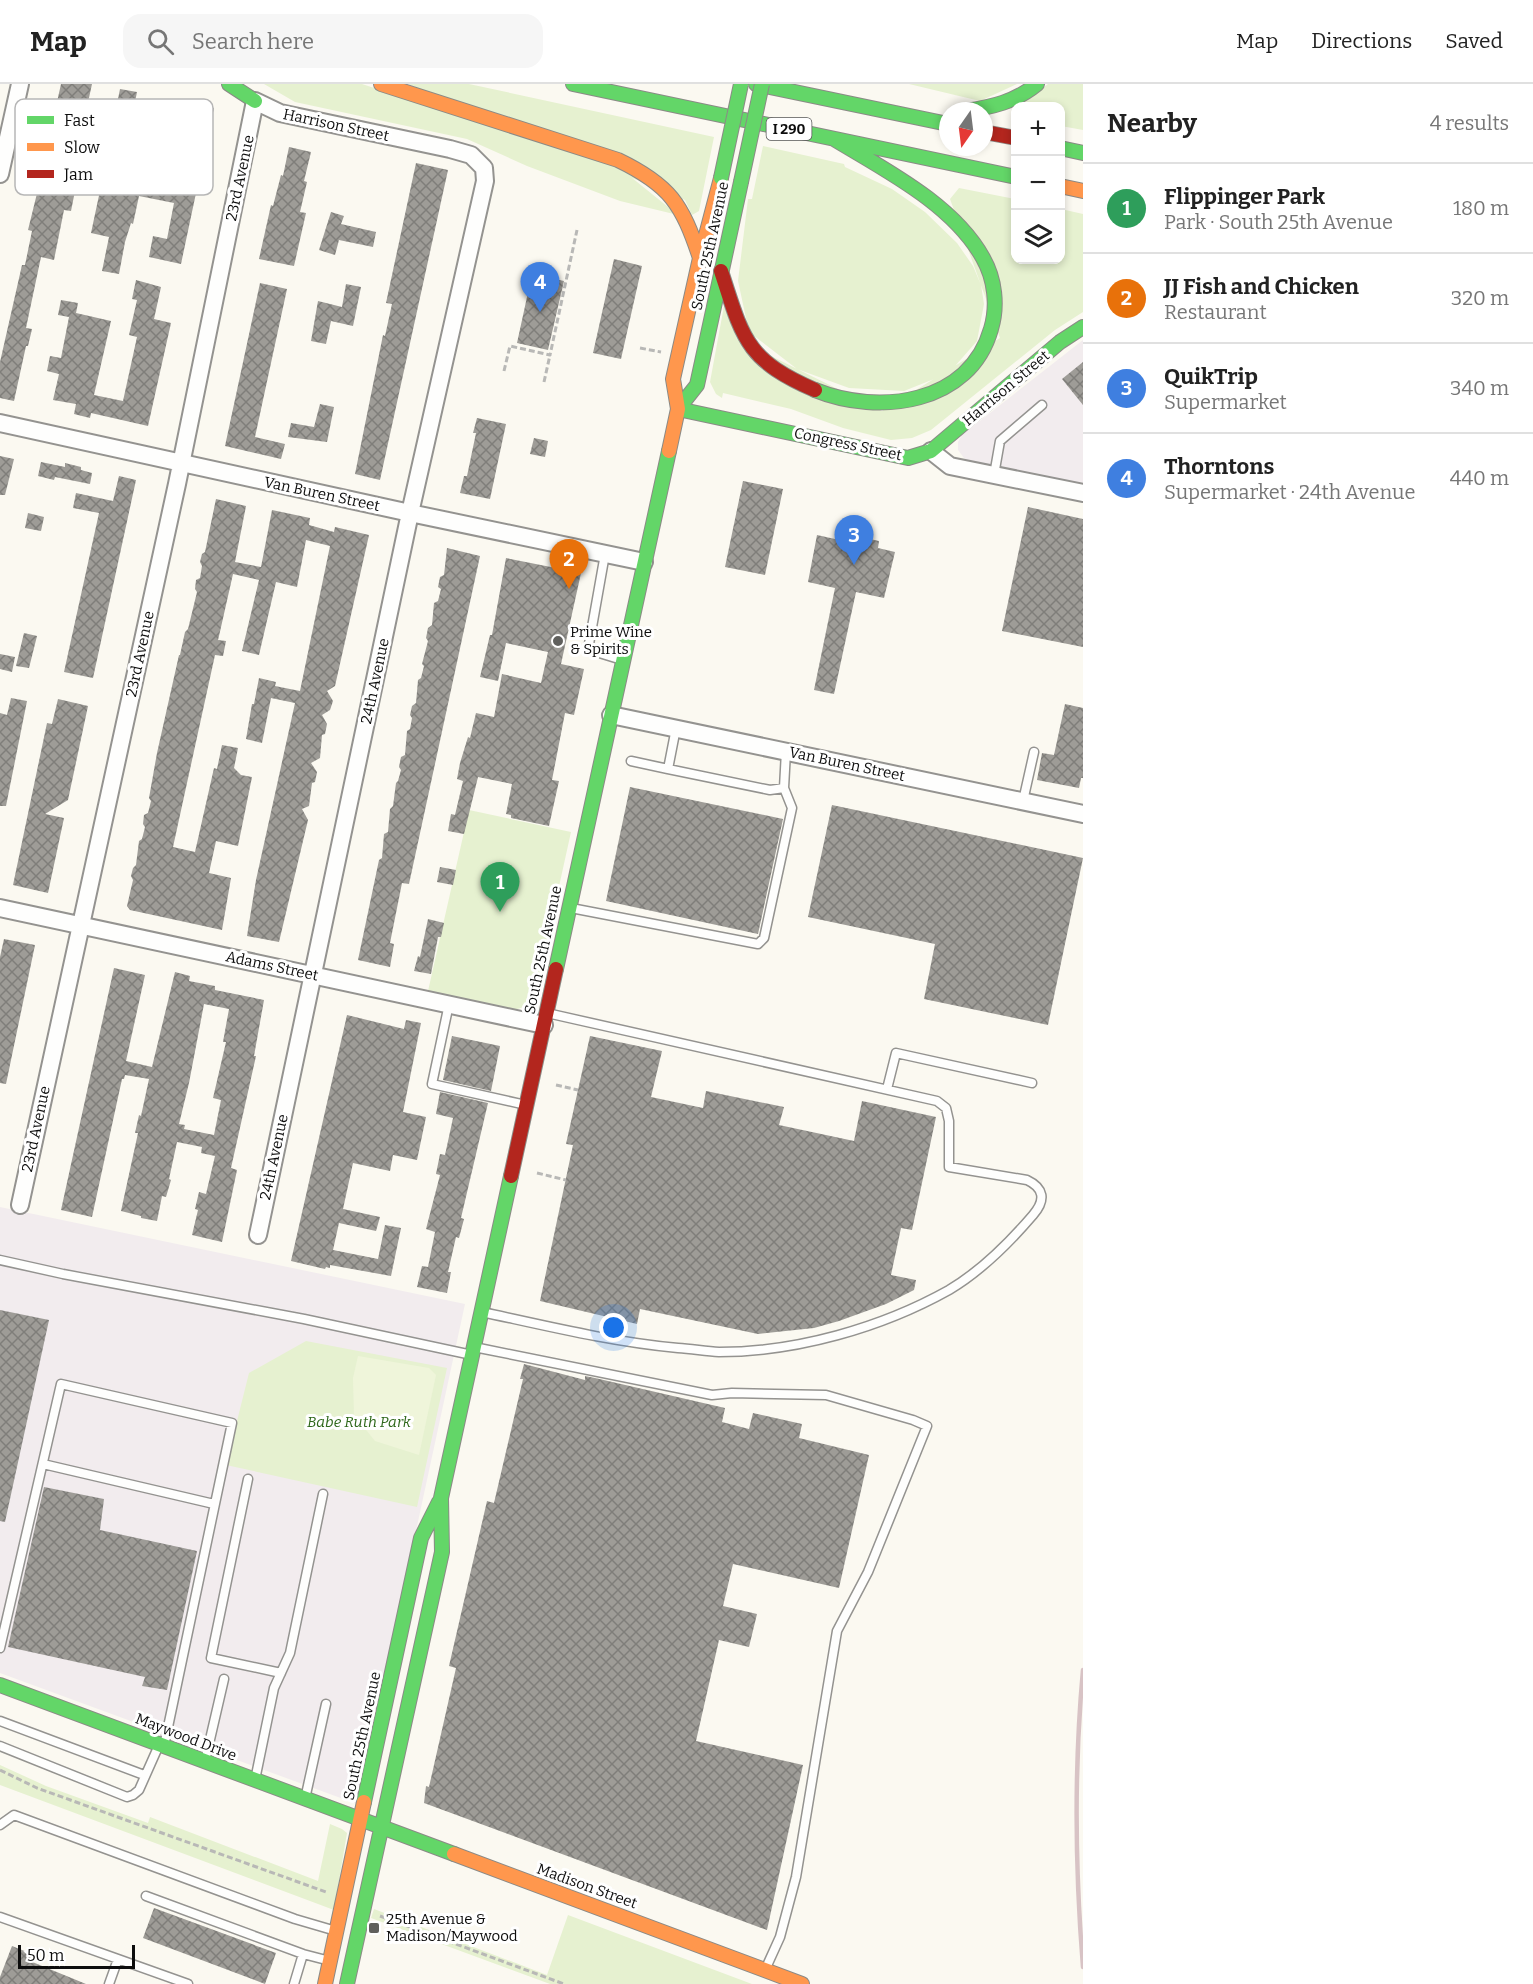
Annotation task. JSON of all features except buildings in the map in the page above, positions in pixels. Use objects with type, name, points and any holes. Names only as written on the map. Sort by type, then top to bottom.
[{"type":"main road","name":"Harrison Street","points":[[229,84],[255,101]]},
{"type":"main road","points":[[381,84],[618,160],[646,173],[658,181],[683,212],[700,258]]},
{"type":"main road","name":"I 290","points":[[573,84],[1011,176]]},
{"type":"main road","name":"South 25th Avenue","points":[[347,1984],[442,1552],[441,1498],[678,409],[673,379],[741,84]]},
{"type":"main road","name":"I 290","points":[[756,84],[939,122]]},
{"type":"main road","name":"South 25th Avenue","points":[[678,409],[697,385],[762,84]]},
{"type":"main road","points":[[993,108],[1011,102],[1037,84]]},
{"type":"main road","points":[[920,118],[939,115]]},
{"type":"main road","points":[[993,134],[1011,137]]},
{"type":"main road","points":[[721,271],[736,321],[749,345],[761,359],[784,375],[814,390],[862,402],[906,401],[941,391],[970,371],[984,351],[992,330],[995,312],[991,274],[982,256],[965,232],[939,207],[834,139]]},
{"type":"main road","points":[[1065,149],[1083,153]]},
{"type":"main road","points":[[1065,187],[1083,191]]},
{"type":"main road","name":"Harrison Street","points":[[931,451],[1060,342],[1083,327]]},
{"type":"main road","name":"Congress Street","points":[[678,409],[908,458],[931,451]]},
{"type":"main road","name":"South 25th Avenue","points":[[325,1984],[421,1538],[441,1498]]},
{"type":"main road","name":"Maywood Drive","points":[[0,1685],[360,1820]]},
{"type":"main road","name":"Madison Street","points":[[360,1820],[802,1984]]},
{"type":"street","points":[[17,99],[20,84]]},
{"type":"street","name":"Harrison Street","points":[[255,101],[280,113],[450,149]]},
{"type":"street","name":"23rd Avenue","points":[[20,1205],[181,463],[255,101]]},
{"type":"street","points":[[0,174],[15,106]]},
{"type":"street","name":"24th Avenue","points":[[258,1235],[410,513],[485,181],[484,168],[471,155],[450,149]]},
{"type":"street","name":"Van Buren Street","points":[[0,423],[644,562]]},
{"type":"street","points":[[931,451],[950,466],[1083,493]]},
{"type":"street","name":"Van Buren Street","points":[[610,715],[1083,814]]},
{"type":"street","name":"Adams Street","points":[[0,908],[449,1004],[545,1019]]},
{"type":"lane","points":[[994,475],[1000,441],[1042,405]]},
{"type":"lane","points":[[605,554],[589,644],[596,652],[622,660]]},
{"type":"lane","points":[[668,769],[676,728]]},
{"type":"lane","points":[[569,908],[758,944],[764,938],[792,808],[784,788],[786,752]]},
{"type":"lane","points":[[1023,801],[1034,752]]},
{"type":"lane","points":[[631,761],[770,790],[784,788]]},
{"type":"lane","points":[[449,1004],[432,1084],[526,1106]]},
{"type":"lane","points":[[481,1312],[638,1345],[718,1352],[774,1348],[816,1341],[862,1329],[949,1289],[978,1269],[1022,1228],[1043,1201],[1042,1192],[1035,1184],[1027,1180],[949,1167],[949,1121],[946,1108],[937,1101],[545,1019]]},
{"type":"lane","points":[[887,1089],[896,1053],[1032,1083]]},
{"type":"lane","points":[[0,1260],[63,1274],[712,1395],[732,1393],[826,1395],[927,1426],[872,1562],[837,1631],[796,1877],[780,1937],[765,1970]]},
{"type":"lane","points":[[0,1648],[61,1383],[232,1423],[161,1745],[144,1775],[139,1790],[128,1797],[0,1746]]},
{"type":"lane","points":[[43,1464],[214,1504]]},
{"type":"lane","points":[[248,1479],[211,1658],[280,1674]]},
{"type":"lane","points":[[255,1780],[274,1688],[290,1653],[323,1494]]},
{"type":"lane","points":[[205,1762],[224,1679]]},
{"type":"lane","points":[[305,1799],[326,1704]]},
{"type":"lane","points":[[0,1721],[144,1775]]},
{"type":"lane","points":[[0,1825],[14,1815],[295,1919],[336,1931]]},
{"type":"lane","points":[[146,1896],[303,1954],[330,1961]]},
{"type":"lane","points":[[0,1917],[189,1984]]},
{"type":"lane","points":[[294,1984],[303,1954]]},
{"type":"lane","points":[[109,1984],[118,1959]]},
{"type":"path","points":[[544,382],[577,231]]},
{"type":"path","points":[[504,371],[510,346],[550,354]]},
{"type":"path","points":[[640,348],[666,353]]},
{"type":"path","points":[[555,1085],[578,1090]]},
{"type":"path","points":[[537,1173],[566,1180]]},
{"type":"path","points":[[0,1770],[37,1788],[335,1895]]},
{"type":"path","points":[[374,1913],[564,1984]]},
{"type":"shaded area","points":[[1083,340],[1083,485],[972,463],[964,458],[958,450],[958,442],[962,435]]},
{"type":"shaded area","points":[[0,1207],[465,1304],[357,1804],[0,1673]]},
{"type":"green space","points":[[264,84],[362,84],[621,169],[678,215],[620,201],[527,166],[467,139],[295,102]]},
{"type":"green space","points":[[408,84],[469,84],[714,137],[699,211],[692,215],[685,200]]},
{"type":"green space","points":[[909,84],[1017,84],[980,101]]},
{"type":"green space","points":[[1048,84],[1083,84],[1083,130],[1065,127],[1065,102],[1023,102]]},
{"type":"green space","points":[[763,146],[844,164],[845,167],[892,189],[925,212],[957,243],[973,266],[981,285],[984,304],[977,341],[949,373],[904,391],[849,388],[797,369],[749,332],[738,281],[748,199],[752,199]]},
{"type":"green space","points":[[959,188],[1011,198],[1011,264],[1065,264],[1065,210],[1083,214],[1083,312],[1055,330],[931,430],[912,438],[891,440],[843,428],[791,409],[723,393],[722,398],[716,394],[710,382],[724,306],[737,339],[882,411],[1000,338],[950,199]]},
{"type":"green space","points":[[469,810],[571,832],[534,1000],[527,1006],[514,1010],[428,991]]},
{"type":"green space","name":"Babe Ruth Park","points":[[306,1341],[447,1368],[417,1507],[226,1465],[249,1373]]},
{"type":"green space","points":[[358,1356],[429,1368],[436,1375],[419,1455],[375,1441],[354,1415],[353,1378]]},
{"type":"green space","points":[[0,1765],[46,1786],[148,1823],[150,1817],[318,1881],[330,1824],[342,1829],[347,1833],[334,1910],[0,1785]]},
{"type":"green space","points":[[374,1909],[547,1975],[568,1915],[752,1984],[550,1984],[371,1918]]},
{"type":"railway","points":[[1083,1670],[1078,1744],[1077,1818],[1078,1893],[1083,1967]]},
{"type":"traffic: fast","points":[[229,84],[255,101]]},
{"type":"traffic: fast","points":[[573,84],[1011,176]]},
{"type":"traffic: fast","points":[[721,178],[741,84]]},
{"type":"traffic: fast","points":[[756,84],[939,122]]},
{"type":"traffic: fast","points":[[741,182],[762,84]]},
{"type":"traffic: fast","points":[[993,106],[1020,95],[1037,84]]},
{"type":"traffic: fast","points":[[815,390],[840,398],[867,402],[893,402],[919,397],[943,388],[964,374],[980,354],[991,329],[995,302],[993,284],[983,258],[954,221],[896,176],[834,139]]},
{"type":"traffic: fast","points":[[1065,149],[1083,153]]},
{"type":"traffic: fast","points":[[678,409],[697,385],[741,182]]},
{"type":"traffic: fast","points":[[678,409],[908,458],[931,451],[1060,342],[1083,327]]},
{"type":"traffic: fast","points":[[556,969],[669,451]]},
{"type":"traffic: fast","points":[[347,1984],[442,1552],[441,1498],[511,1176]]},
{"type":"traffic: fast","points":[[364,1802],[421,1538],[439,1502]]},
{"type":"traffic: fast","points":[[0,1685],[454,1854]]},
{"type":"traffic: slow","points":[[381,84],[618,160],[636,169],[672,198],[687,223],[700,258]]},
{"type":"traffic: slow","points":[[669,451],[678,409],[673,379],[700,258],[721,178]]},
{"type":"traffic: slow","points":[[1065,187],[1083,191]]},
{"type":"traffic: slow","points":[[325,1984],[364,1802]]},
{"type":"traffic: slow","points":[[454,1854],[802,1984]]},
{"type":"traffic: jam","points":[[993,134],[1011,137]]},
{"type":"traffic: jam","points":[[721,271],[735,314],[750,345],[774,368],[815,390]]},
{"type":"traffic: jam","points":[[511,1176],[556,969]]},
{"type":"place","name":"Thorntons","points":[[540,312]]},
{"type":"place","name":"QuikTrip","points":[[854,565]]},
{"type":"place","name":"JJ Fish and Chicken","points":[[569,589]]},
{"type":"place","name":"Prime Wine & Spirits","points":[[558,641]]},
{"type":"place","name":"Flippinger Park","points":[[500,912]]},
{"type":"place","name":"25th Avenue & Madison/Maywood","points":[[374,1928]]}]
